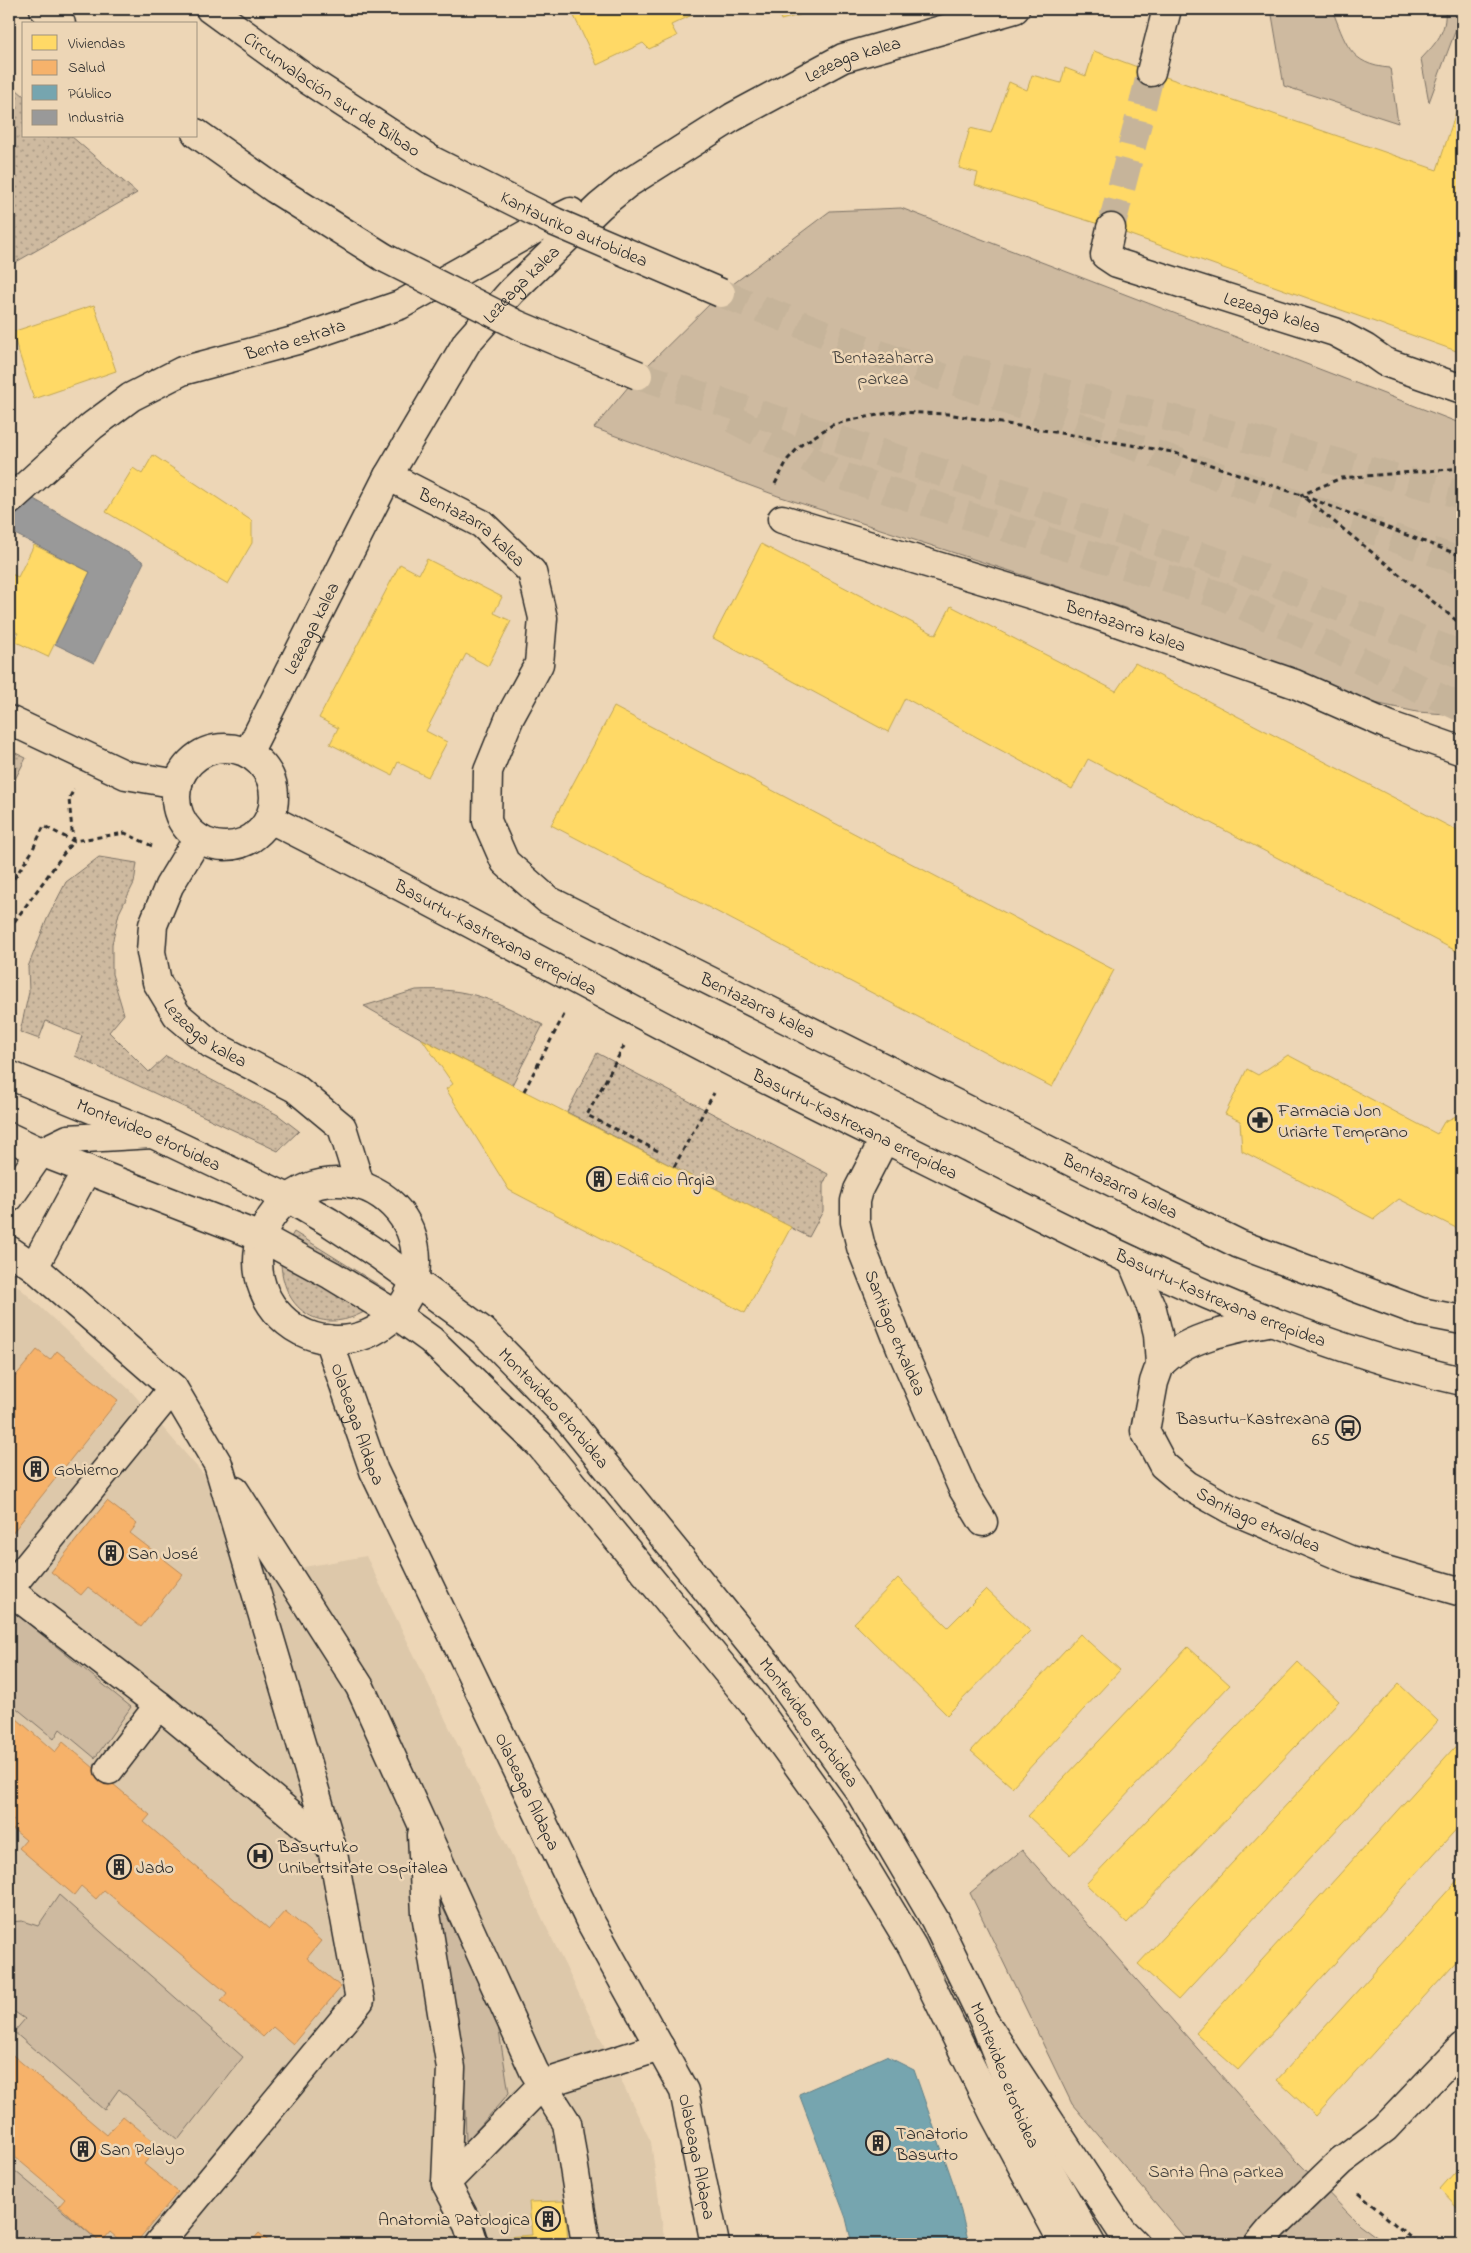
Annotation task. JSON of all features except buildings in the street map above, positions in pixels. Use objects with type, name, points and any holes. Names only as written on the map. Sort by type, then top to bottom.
[{"type":"main road","points":[[44,9],[59,22]]},
{"type":"main road","name":"Circunvalación sur de Bilbao","points":[[210,9],[302,76],[431,160]]},
{"type":"main road","name":"Lezeaga kalea","points":[[248,753],[388,476],[439,386],[467,342],[512,291],[600,206],[627,184],[733,117],[843,58],[1015,9]]},
{"type":"main road","points":[[1151,72],[1167,9]]},
{"type":"main road","points":[[198,134],[275,189],[385,258],[518,325],[638,374]]},
{"type":"main road","name":"Kantauriko autobidea","points":[[431,160],[555,222],[720,293]]},
{"type":"main road","name":"Benta estrata","points":[[9,501],[92,426],[131,397],[182,372],[298,340],[400,305],[534,230],[573,211],[600,206]]},
{"type":"main road","name":"Lezeaga kalea","points":[[1111,228],[1105,254],[1117,263],[1335,332],[1365,348],[1385,362],[1462,389]]},
{"type":"main road","name":"Bentazarra kalea","points":[[388,476],[482,524],[532,572],[543,618],[539,664],[510,717],[488,771],[487,821],[506,862],[548,900],[1239,1244],[1421,1312],[1462,1320]]},
{"type":"main road","name":"Bentazarra kalea","points":[[782,519],[1129,626],[1294,684],[1388,725],[1462,751]]},
{"type":"main road","points":[[9,720],[126,774],[178,784]]},
{"type":"main road","points":[[219,748],[234,748],[248,753],[260,762],[269,775],[274,789],[274,804],[270,819],[260,832],[247,842],[232,846],[216,845],[198,838],[186,828],[179,814],[176,799],[178,784],[183,771],[193,760],[205,752],[219,748]]},
{"type":"main road","name":"Basurtu-Kastrexana errepidea","points":[[270,819],[730,1061],[1132,1261],[1272,1321],[1350,1349],[1428,1373],[1462,1381]]},
{"type":"main road","name":"Lezeaga kalea","points":[[198,838],[169,886],[153,926],[151,952],[157,982],[178,1015],[211,1044],[295,1088],[342,1127],[360,1185]]},
{"type":"main road","name":"Montevideo etorbidea","points":[[9,1075],[153,1134],[288,1198],[379,1255],[484,1331],[562,1412],[779,1679],[858,1788],[935,1920],[984,2021],[1027,2131],[1091,2244]]},
{"type":"main road","points":[[9,1198],[42,1152],[68,1139],[153,1134]]},
{"type":"main road","name":"Montevideo etorbidea","points":[[9,1137],[42,1152],[261,1237],[395,1314],[431,1340],[540,1445],[756,1707],[830,1810],[912,1946],[994,2114],[1064,2244]]},
{"type":"main road","name":"Santiago etxaldea","points":[[885,1138],[858,1190],[855,1201],[855,1222],[861,1247],[903,1354],[963,1489],[983,1522]]},
{"type":"main road","points":[[34,1268],[87,1169]]},
{"type":"main road","points":[[328,1182],[345,1182],[360,1185],[382,1196],[399,1212],[411,1232],[416,1256],[414,1279],[407,1298],[395,1314],[371,1332],[350,1339],[328,1339],[300,1331],[277,1313],[262,1287],[258,1258],[261,1237],[272,1216],[288,1198],[312,1186],[328,1182]]},
{"type":"main road","points":[[9,1250],[34,1268],[173,1388],[218,1464],[360,1687],[422,1819],[534,2071],[568,2123],[586,2244]]},
{"type":"main road","name":"Santiago etxaldea","points":[[1132,1261],[1152,1309],[1158,1334],[1160,1365],[1154,1382],[1146,1431],[1163,1465],[1187,1485],[1230,1510],[1350,1560],[1462,1592]]},
{"type":"main road","points":[[1160,1365],[1170,1353],[1217,1333],[1272,1321]]},
{"type":"main road","name":"Olabeaga Aldapa","points":[[328,1339],[374,1471],[590,1921],[684,2091],[715,2244]]},
{"type":"main road","points":[[173,1388],[9,1590],[159,1705],[332,1848]]},
{"type":"main road","points":[[158,2244],[360,2000],[332,1848],[218,1464]]},
{"type":"main road","points":[[109,1770],[159,1705]]},
{"type":"main road","points":[[422,1819],[426,1914],[451,2068],[446,2183],[468,2225],[474,2244]]},
{"type":"main road","points":[[984,2021],[1121,2230],[1135,2244]]},
{"type":"main road","points":[[1259,2244],[1274,2226],[1336,2166],[1385,2128],[1462,2046]]},
{"type":"main road","points":[[446,2183],[543,2084],[660,2048]]},
{"type":"path","points":[[772,488],[788,459],[801,445],[832,425],[856,418],[894,412],[948,414],[1172,452],[1301,495],[1462,556]]},
{"type":"path","points":[[1301,495],[1341,478],[1462,468]]},
{"type":"path","points":[[1301,495],[1462,626]]},
{"type":"path","points":[[9,929],[73,841],[68,799]]},
{"type":"path","points":[[9,886],[31,853],[44,826],[73,841],[125,834]]},
{"type":"path","points":[[524,1091],[581,982]]},
{"type":"path","points":[[641,1014],[587,1115],[660,1152]]},
{"type":"path","points":[[674,1168],[730,1061]]},
{"type":"path","points":[[1336,2166],[1418,2244]]},
{"type":"shaded area","name":"Basurtuko Unibertsitate Ospitalea","points":[[9,1278],[130,1390],[287,1570],[366,1556],[651,2142],[665,2244],[9,2244]]},
{"type":"green space","points":[[1271,9],[1332,9],[1350,50],[1365,62],[1390,68],[1398,123],[1284,86]]},
{"type":"green space","points":[[1445,9],[1462,9],[1462,13],[1429,102],[1421,59],[1436,42],[1442,31]]},
{"type":"green space","points":[[9,83],[22,94],[22,138],[73,138],[137,193],[9,266]]},
{"type":"green space","name":"Bentazaharra parkea","points":[[901,208],[1462,424],[1462,715],[1417,712],[1370,702],[1128,609],[778,496],[594,428],[638,375],[721,293],[830,211]]},
{"type":"green space","points":[[9,750],[26,758],[11,787],[9,787]]},
{"type":"green space","points":[[99,857],[137,863],[134,883],[119,913],[112,944],[112,974],[124,1014],[109,1032],[149,1072],[166,1056],[278,1115],[299,1131],[278,1151],[75,1056],[82,1036],[46,1021],[39,1039],[20,1032],[29,992],[28,967],[47,919],[66,882]]},
{"type":"green space","points":[[416,990],[468,993],[511,1009],[543,1025],[512,1085],[422,1039],[364,1006]]},
{"type":"green space","points":[[597,1053],[828,1174],[823,1185],[823,1211],[809,1237],[567,1112]]},
{"type":"green space","points":[[294,1232],[385,1289],[380,1296],[289,1240]]},
{"type":"green space","points":[[281,1264],[324,1286],[364,1312],[348,1319],[334,1321],[320,1320],[308,1315],[289,1295]]},
{"type":"green space","points":[[9,1608],[131,1707],[95,1758],[60,1729],[54,1739],[9,1702]]},
{"type":"green space","name":"Santa Ana parkea","points":[[1022,1850],[1296,2160],[1359,2224],[1386,2244],[1190,2244],[1072,2104],[970,1893]]},
{"type":"green space","points":[[435,1892],[497,2019],[509,2093],[466,2142],[464,2072]]},
{"type":"green space","points":[[59,1895],[243,2057],[178,2140],[119,2089],[104,2110],[14,2032],[25,2019],[9,2008],[9,1922],[22,1921],[38,1926]]},
{"type":"green space","points":[[9,2166],[101,2243],[9,2244]]},
{"type":"tunnel","points":[[1111,228],[1151,72]]},
{"type":"tunnel","points":[[721,293],[830,336],[1113,439],[1462,562]]},
{"type":"tunnel","points":[[960,368],[1174,419],[1462,495]]},
{"type":"tunnel","points":[[638,375],[1235,567],[1462,655]]},
{"type":"tunnel","points":[[733,419],[839,475],[1222,596],[1462,708]]},
{"type":"place","name":"Farmacia Jon Uriarte Temprano","points":[[1260,1120]]},
{"type":"place","name":"Edificio Argia","points":[[599,1179]]},
{"type":"place","name":"Basurtu-Kastrexana 65","points":[[1348,1428]]},
{"type":"place","name":"Gobierno","points":[[36,1469]]},
{"type":"place","name":"San José","points":[[111,1553]]},
{"type":"place","name":"Basurtuko Unibertsitate Ospitalea","points":[[260,1856]]},
{"type":"place","name":"Jado","points":[[119,1867]]},
{"type":"place","name":"Tanatorio Basurto","points":[[878,2143]]},
{"type":"place","name":"San Pelayo","points":[[83,2149]]},
{"type":"place","name":"Anatomia Patologica","points":[[548,2219]]}]
